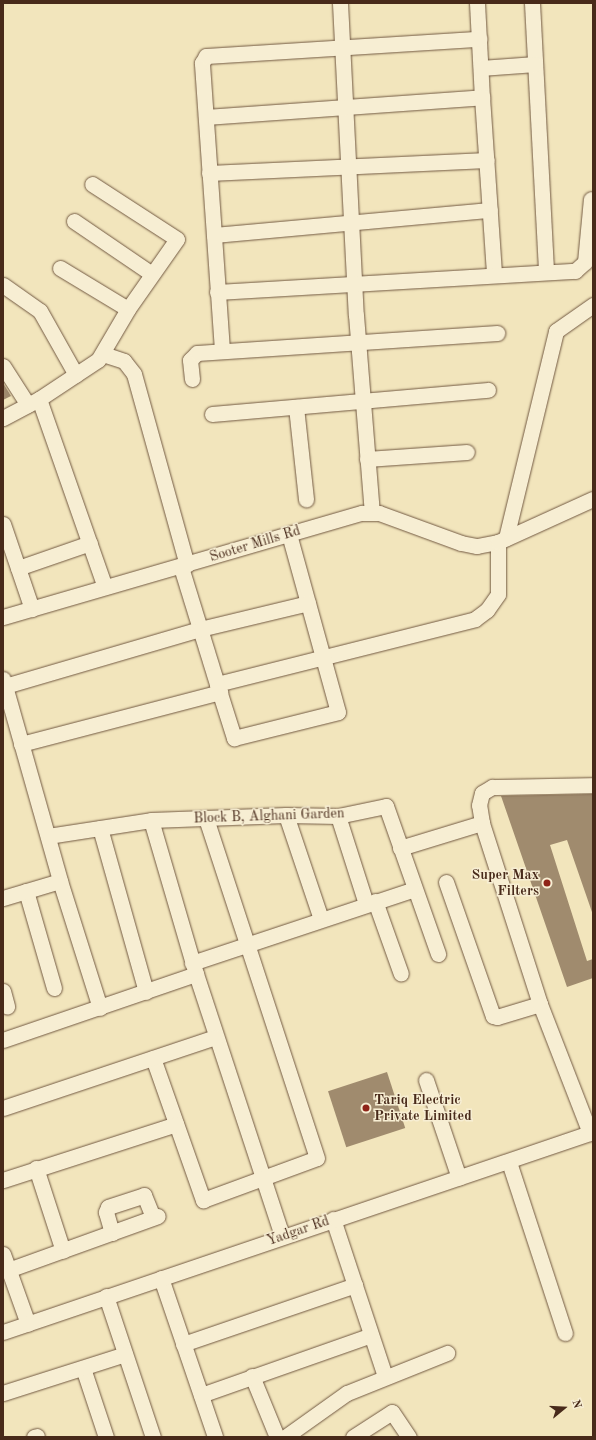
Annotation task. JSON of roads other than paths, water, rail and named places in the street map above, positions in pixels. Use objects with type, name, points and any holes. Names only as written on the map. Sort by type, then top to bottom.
[{"type":"street","points":[[340,3],[358,340],[372,512],[461,543],[477,546],[502,540],[593,499]]},
{"type":"street","points":[[477,3],[494,275]]},
{"type":"street","points":[[532,3],[546,272]]},
{"type":"street","points":[[222,350],[202,63],[206,56],[479,39]]},
{"type":"street","points":[[481,68],[535,64]]},
{"type":"street","points":[[206,117],[482,97]]},
{"type":"street","points":[[209,173],[349,168],[486,160]]},
{"type":"street","points":[[3,418],[33,402],[92,366],[103,354],[128,309],[177,239],[92,184]]},
{"type":"street","points":[[217,292],[355,282],[576,271],[585,262],[591,199]]},
{"type":"street","points":[[214,235],[490,210]]},
{"type":"street","points":[[74,221],[152,274]]},
{"type":"street","points":[[60,268],[128,309]]},
{"type":"street","points":[[3,285],[40,312],[76,376]]},
{"type":"street","points":[[21,744],[323,657],[475,619],[488,610],[498,594],[502,540],[556,331],[593,306]]},
{"type":"street","points":[[192,379],[192,356],[197,353],[358,340],[497,332]]},
{"type":"street","points":[[103,354],[124,361],[134,374],[200,629],[234,738],[338,712],[289,534]]},
{"type":"street","points":[[3,366],[33,402],[90,543],[105,587]]},
{"type":"street","points":[[212,414],[488,390]]},
{"type":"street","points":[[296,407],[306,499]]},
{"type":"street","points":[[367,459],[467,452]]},
{"type":"street","name":"Sooter Mills Rd","points":[[3,617],[105,587],[184,566],[289,534],[372,512]]},
{"type":"street","points":[[3,525],[32,609]]},
{"type":"street","points":[[18,568],[90,543]]},
{"type":"street","points":[[100,1008],[60,881],[5,691],[200,629],[308,603]]},
{"type":"street","points":[[591,1133],[540,1004],[482,823],[479,805],[482,793],[492,787],[593,785]]},
{"type":"street","name":"Block B, Alghani Garden","points":[[48,836],[152,820],[286,815],[338,816],[386,806],[400,848]]},
{"type":"street","points":[[286,815],[321,918]]},
{"type":"street","points":[[338,816],[370,902],[401,974]]},
{"type":"street","points":[[153,1058],[203,1200],[317,1158],[245,944],[206,818]]},
{"type":"street","points":[[152,820],[194,969],[215,1037],[282,1236]]},
{"type":"street","points":[[438,954],[400,848],[482,823]]},
{"type":"street","points":[[100,828],[146,992]]},
{"type":"street","points":[[3,898],[60,881]]},
{"type":"street","points":[[446,882],[493,1016],[497,1018],[540,1004]]},
{"type":"street","points":[[3,1040],[146,992],[245,944],[370,902],[414,889]]},
{"type":"street","points":[[26,891],[54,988]]},
{"type":"street","points":[[3,991],[8,1006]]},
{"type":"street","points":[[3,1108],[215,1037]]},
{"type":"street","points":[[426,1080],[459,1178]]},
{"type":"street","points":[[3,1180],[36,1168],[176,1124]]},
{"type":"street","name":"Yadgar Rd","points":[[3,1332],[282,1236],[509,1162],[591,1133]]},
{"type":"street","points":[[509,1162],[565,1333]]},
{"type":"street","points":[[36,1168],[64,1251]]},
{"type":"street","points":[[8,1270],[64,1251],[112,1233],[156,1216],[144,1195],[108,1206],[106,1212],[112,1233]]},
{"type":"street","points":[[333,1219],[385,1376]]},
{"type":"street","points":[[3,1254],[28,1324]]},
{"type":"street","points":[[161,1278],[215,1437]]},
{"type":"street","points":[[183,1344],[355,1285]]},
{"type":"street","points":[[106,1296],[153,1437]]},
{"type":"street","points":[[201,1395],[371,1334]]},
{"type":"street","points":[[292,1435],[347,1393],[385,1376],[447,1353]]},
{"type":"street","points":[[3,1393],[125,1354]]},
{"type":"street","points":[[83,1368],[106,1437]]},
{"type":"street","points":[[252,1376],[277,1437]]},
{"type":"street","points":[[353,1437],[392,1412],[409,1437]]},
{"type":"place","name":"Super Max Filters","points":[[547,883]]},
{"type":"place","name":"Tariq Electric Private Limited","points":[[366,1108]]}]
